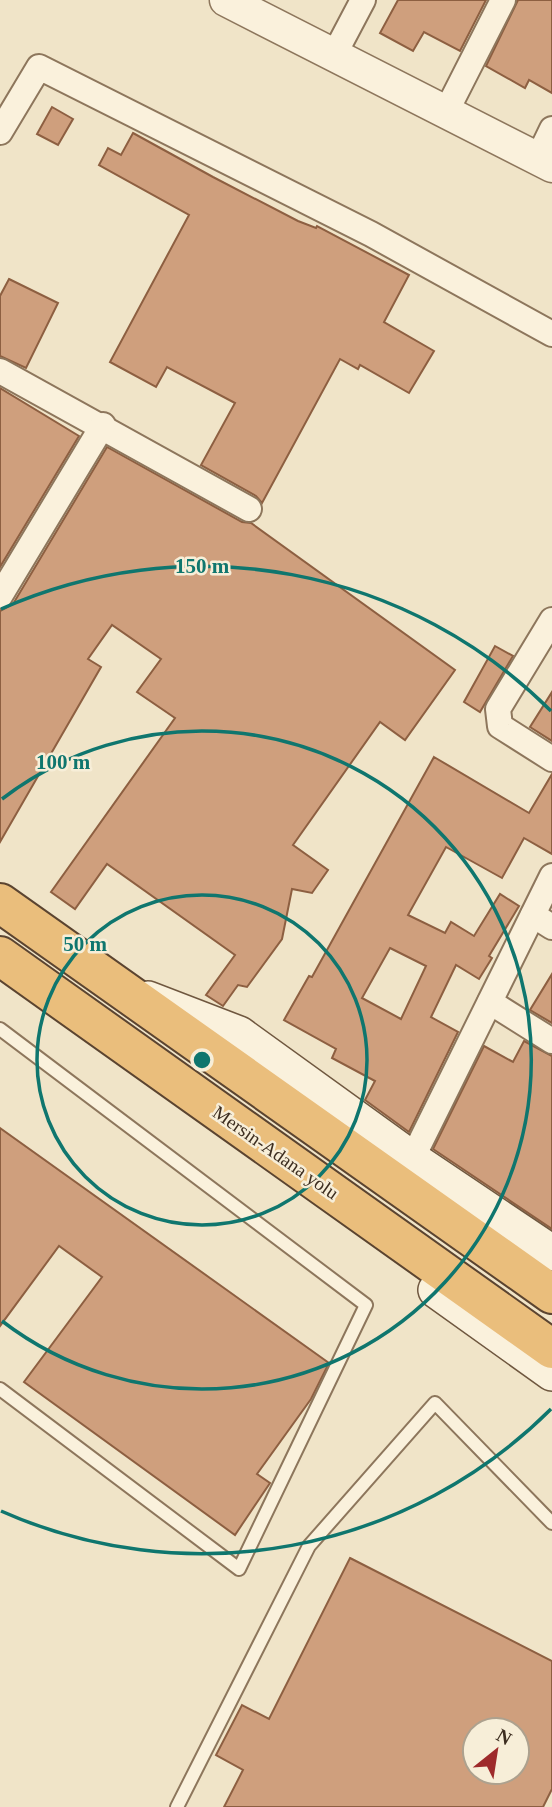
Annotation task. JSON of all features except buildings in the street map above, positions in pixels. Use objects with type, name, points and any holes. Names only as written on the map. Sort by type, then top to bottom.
[{"type":"highway","points":[[0,903],[552,1294]]},
{"type":"highway","name":"Mersin-Adana yolu","points":[[0,956],[552,1349]]},
{"type":"main road","points":[[118,987],[239,1034],[412,1159],[552,1253]]},
{"type":"main road","points":[[92,1022],[229,1142],[552,1373]]},
{"type":"street","points":[[226,0],[545,162],[552,130]]},
{"type":"street","points":[[334,55],[363,0]]},
{"type":"street","points":[[446,112],[503,0]]},
{"type":"street","points":[[0,132],[39,67],[371,234],[552,334]]},
{"type":"street","points":[[0,371],[249,509]]},
{"type":"street","points":[[0,596],[102,426]]},
{"type":"street","points":[[552,620],[498,709],[500,726],[552,759]]},
{"type":"street","points":[[412,1159],[490,1002],[542,921],[552,876]]},
{"type":"street","points":[[490,1002],[552,1041]]},
{"type":"lane","points":[[0,1029],[366,1305],[239,1569],[0,1389]]},
{"type":"lane","points":[[177,1807],[309,1546],[435,1404],[552,1523]]}]
